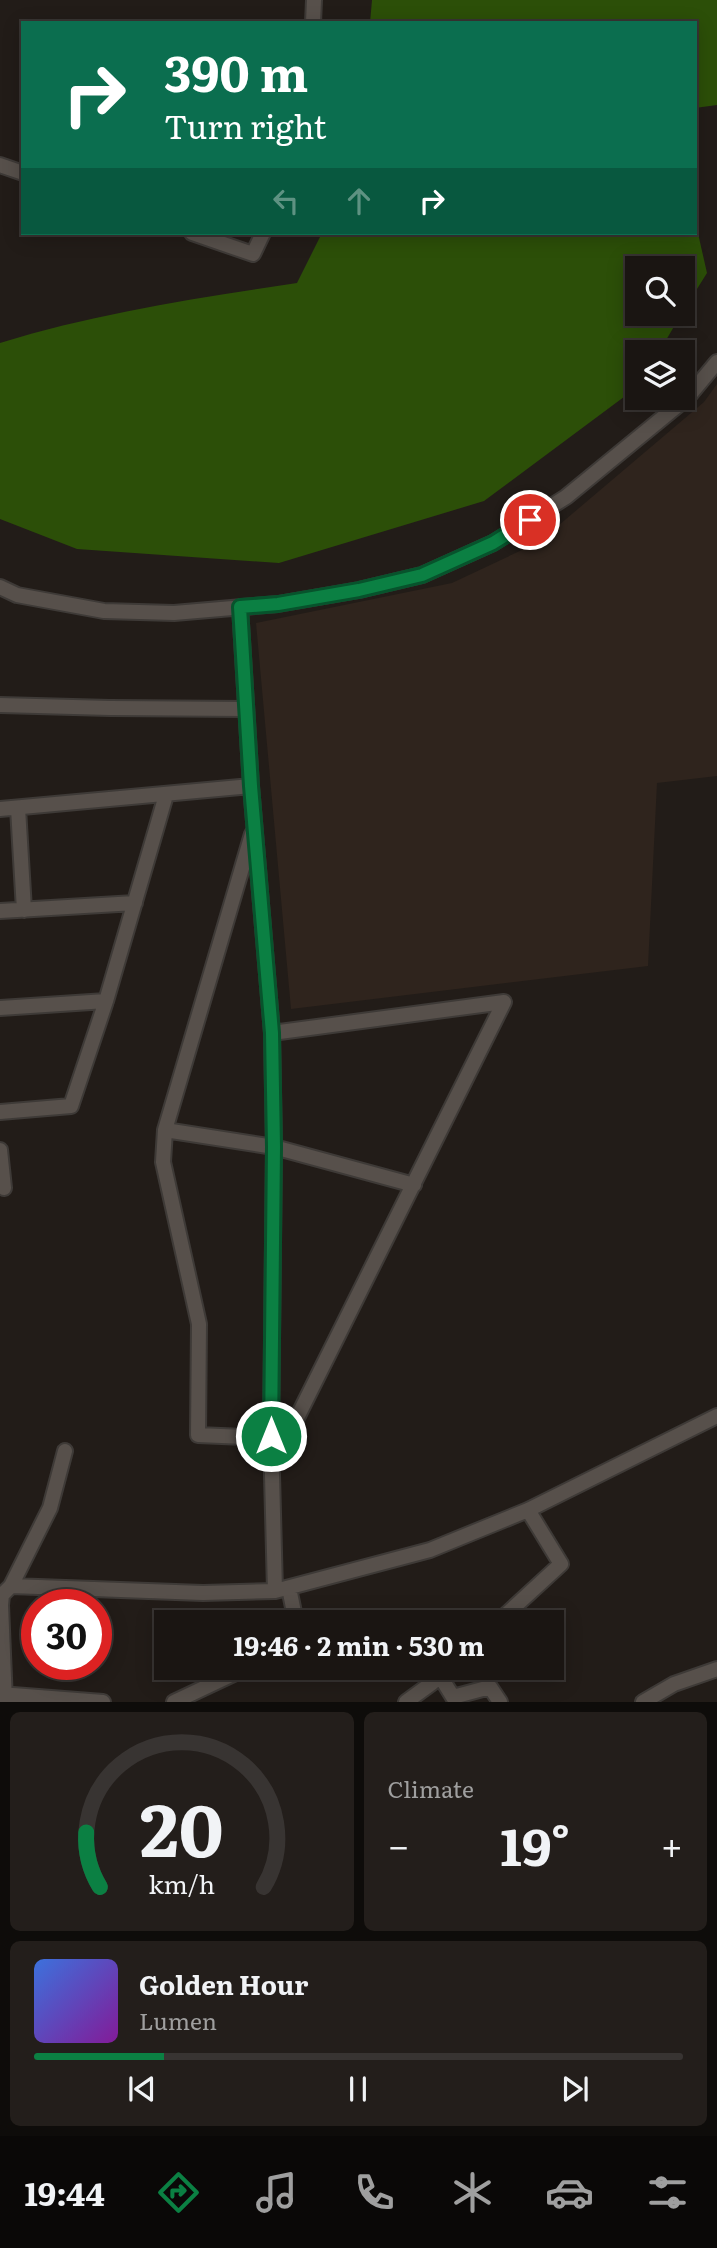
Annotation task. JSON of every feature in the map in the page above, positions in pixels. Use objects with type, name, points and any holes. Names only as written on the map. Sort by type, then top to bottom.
[{"type":"street","points":[[313,21],[314,0]]},
{"type":"street","points":[[0,165],[21,172]]},
{"type":"street","points":[[198,235],[253,254],[262,235]]},
{"type":"street","points":[[0,587],[17,595],[104,611],[174,613],[278,604],[359,590],[422,575],[493,543],[566,497],[688,397],[717,362]]},
{"type":"street","points":[[240,607],[251,786],[272,1033],[272,1467],[282,1590],[291,1610]]},
{"type":"street","points":[[0,705],[246,709]]},
{"type":"street","points":[[0,809],[251,786]]},
{"type":"street","points":[[0,1112],[71,1106],[106,1001],[166,795]]},
{"type":"street","points":[[18,808],[24,910]]},
{"type":"street","points":[[255,825],[165,1130],[163,1162],[199,1324],[198,1435],[271,1438]]},
{"type":"street","points":[[0,911],[135,903]]},
{"type":"street","points":[[0,1008],[106,1001]]},
{"type":"street","points":[[272,1033],[504,1002],[272,1467]]},
{"type":"street","points":[[165,1130],[274,1147],[414,1185]]},
{"type":"street","points":[[0,1150],[4,1188]]},
{"type":"street","points":[[11,1586],[203,1594],[282,1590],[430,1550],[528,1510],[717,1416]]},
{"type":"street","points":[[65,1451],[50,1508],[11,1586],[2,1595],[3,1696],[103,1702]]},
{"type":"street","points":[[511,1610],[561,1564],[528,1510]]},
{"type":"street","points":[[643,1702],[674,1684],[717,1669]]},
{"type":"street","points":[[174,1702],[221,1680]]},
{"type":"street","points":[[406,1702],[434,1680]]},
{"type":"street","points":[[447,1680],[453,1697],[489,1687],[500,1702]]},
{"type":"shaded area","points":[[717,384],[717,776],[657,783],[648,966],[291,1009],[256,623],[452,583],[539,542],[704,402]]},
{"type":"green space","points":[[372,0],[717,0],[717,105],[697,108],[697,21],[370,21]]},
{"type":"green space","points":[[697,229],[707,273],[695,292],[695,256],[625,256],[625,326],[674,326],[666,340],[625,340],[625,396],[484,501],[279,563],[77,549],[0,519],[0,343],[110,315],[297,283],[321,235],[697,235]]},
{"type":"route","points":[[271,1436],[274,1147],[272,1033],[251,786],[240,607],[278,604],[359,590],[422,575],[493,543],[530,520]]}]
